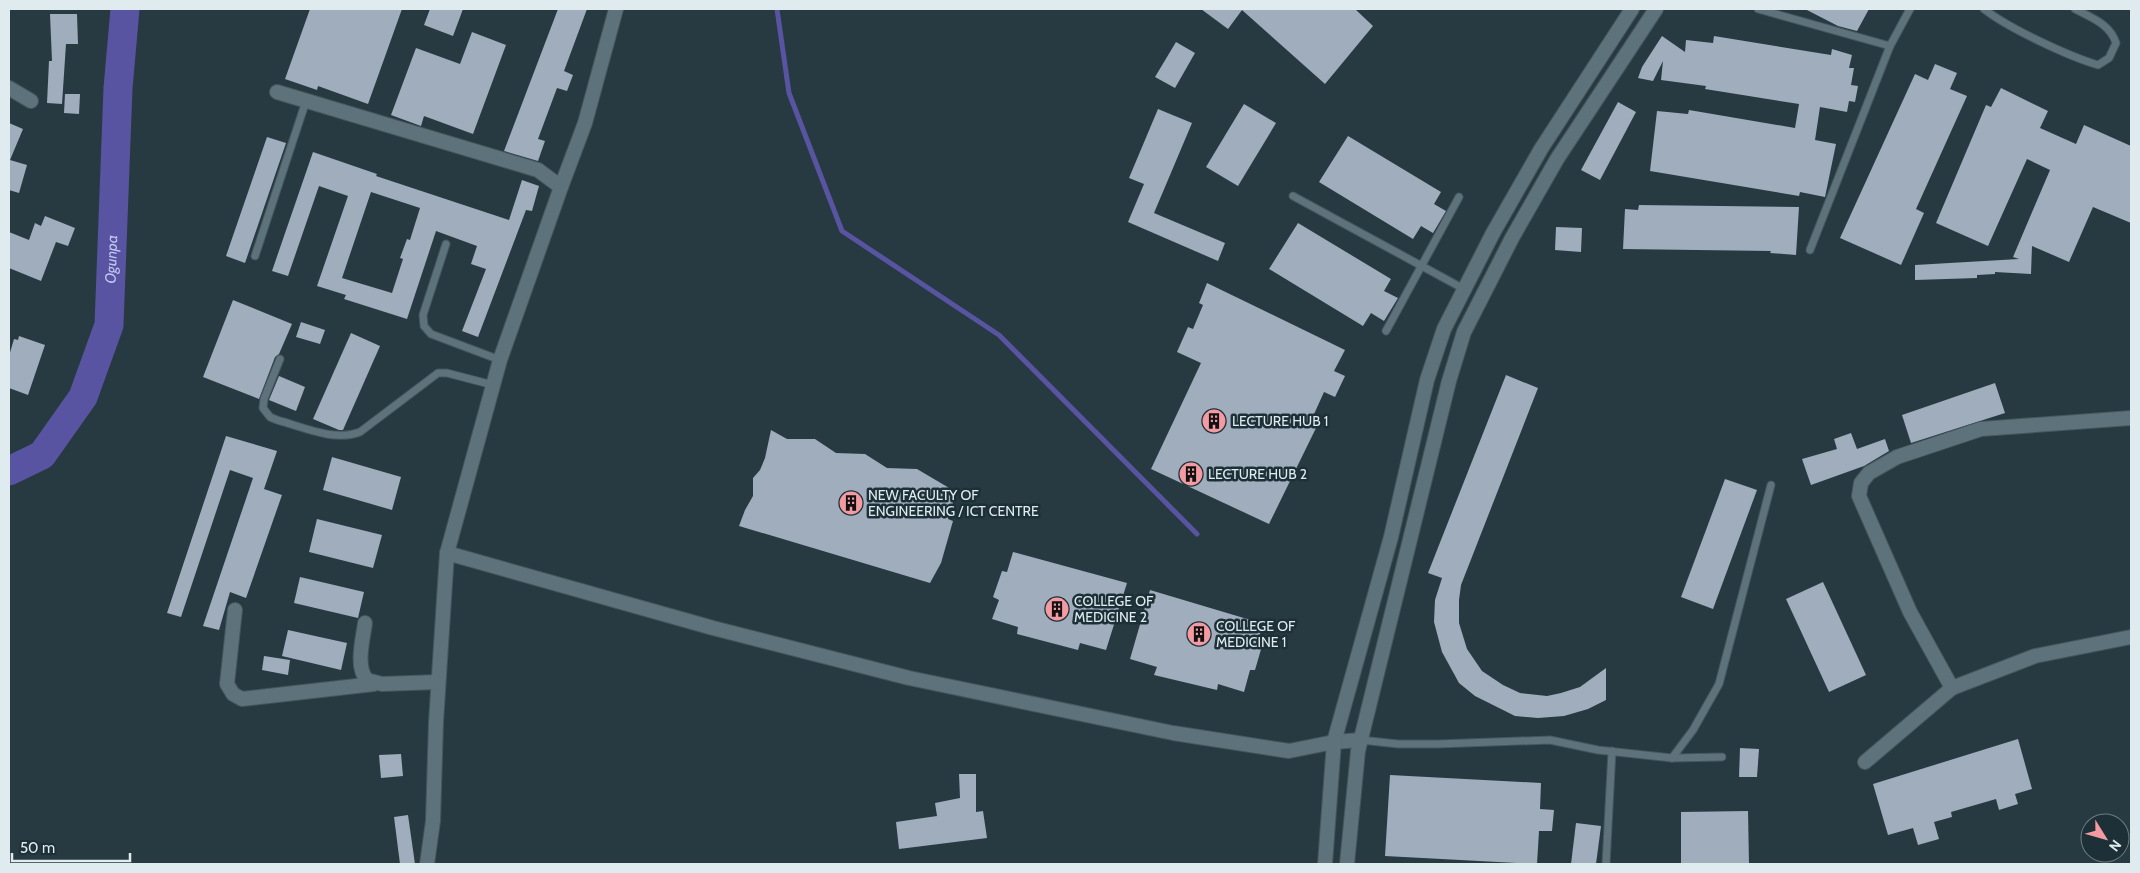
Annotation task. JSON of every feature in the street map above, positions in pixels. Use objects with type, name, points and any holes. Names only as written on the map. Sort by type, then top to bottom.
[{"type":"street","points":[[427,864],[433,821],[438,682],[447,553],[500,360],[585,122],[616,9]]},
{"type":"street","points":[[1325,864],[1334,742],[1391,537],[1427,380],[1444,329],[1481,255],[1541,148],[1632,9]]},
{"type":"street","points":[[1347,864],[1358,751],[1449,381],[1464,332],[1557,159],[1656,9]]},
{"type":"street","points":[[9,88],[31,101]]},
{"type":"street","points":[[277,92],[538,170],[561,187]]},
{"type":"street","points":[[1481,255],[1499,264]]},
{"type":"street","points":[[1952,688],[1910,612],[1859,496],[1861,483],[1869,473],[1897,457],[1981,429],[2131,418]]},
{"type":"street","points":[[447,553],[713,628],[909,678],[1182,735],[1289,750],[1334,742],[1361,740]]},
{"type":"street","points":[[235,610],[227,684],[232,694],[242,699],[374,684],[438,682]]},
{"type":"street","points":[[364,623],[362,673],[367,680],[374,684]]},
{"type":"street","points":[[1865,762],[1952,688],[2035,656],[2131,638]]},
{"type":"lane","points":[[1758,9],[1890,46]]},
{"type":"lane","points":[[1810,250],[1890,46],[1910,9]]},
{"type":"lane","points":[[1984,9],[2047,44],[2081,60],[2098,65],[2109,58],[2116,44],[2113,34],[2102,22],[2074,9]]},
{"type":"lane","points":[[255,256],[306,101]]},
{"type":"lane","points":[[1293,196],[1464,289]]},
{"type":"lane","points":[[1386,332],[1459,197]]},
{"type":"lane","points":[[446,244],[422,315],[424,326],[431,334],[500,360]]},
{"type":"lane","points":[[280,359],[264,399],[263,408],[270,417],[277,420],[339,436],[350,436],[360,432],[438,373],[447,373],[493,385]]},
{"type":"lane","points":[[1672,758],[1693,730],[1719,684],[1771,485]]},
{"type":"lane","points":[[1361,740],[1398,744],[1550,740],[1612,751],[1672,758],[1722,757]]},
{"type":"lane","points":[[1606,864],[1612,751]]},
{"type":"building","points":[[310,9],[402,9],[368,104],[318,86],[317,90],[285,79]]},
{"type":"building","points":[[430,9],[463,9],[453,36],[424,25]]},
{"type":"building","points":[[558,9],[587,9],[564,71],[573,75],[567,91],[557,88],[538,139],[545,141],[538,161],[504,151]]},
{"type":"building","points":[[1201,9],[1355,9],[1373,26],[1325,84],[1242,10],[1228,29]]},
{"type":"building","points":[[1805,9],[1869,9],[1857,31],[1838,26]]},
{"type":"building","points":[[50,14],[77,14],[78,44],[66,44],[62,104],[47,103],[49,61],[52,61]]},
{"type":"building","points":[[472,32],[506,45],[473,134],[424,116],[421,126],[391,115],[416,48],[460,64]]},
{"type":"building","points":[[1662,36],[1685,52],[1686,40],[1713,43],[1714,36],[1831,55],[1832,49],[1852,55],[1849,68],[1854,68],[1851,85],[1858,86],[1855,102],[1849,101],[1847,112],[1820,107],[1815,140],[1836,144],[1825,197],[1800,192],[1799,196],[1650,171],[1657,111],[1688,114],[1689,110],[1795,128],[1799,104],[1705,89],[1706,86],[1661,80],[1663,61],[1653,81],[1638,78],[1642,67]]},
{"type":"building","points":[[1176,42],[1195,53],[1175,88],[1155,77]]},
{"type":"building","points":[[1935,64],[1957,73],[1950,89],[1967,96],[1916,209],[1924,213],[1901,265],[1840,238],[1915,74],[1928,80]]},
{"type":"building","points":[[2001,88],[2048,111],[2040,128],[2076,144],[2084,125],[2131,146],[2131,223],[2093,207],[2069,262],[2032,246],[2031,274],[1995,272],[1995,274],[1977,275],[1977,278],[1915,280],[1915,265],[2019,259],[2013,257],[2050,170],[2027,159],[1988,246],[1936,223],[1986,105],[1991,107]]},
{"type":"building","points":[[65,94],[80,94],[79,114],[64,113]]},
{"type":"building","points":[[1618,102],[1636,112],[1600,180],[1581,170]]},
{"type":"building","points":[[1244,104],[1276,123],[1238,186],[1206,167]]},
{"type":"building","points":[[1158,109],[1192,123],[1154,213],[1225,243],[1218,261],[1128,222],[1144,184],[1129,178]]},
{"type":"building","points":[[9,123],[23,129],[10,160],[27,165],[19,193],[9,190]]},
{"type":"building","points":[[1348,136],[1441,192],[1434,204],[1446,211],[1433,233],[1421,226],[1413,239],[1319,182]]},
{"type":"building","points":[[267,137],[286,143],[245,263],[226,256]]},
{"type":"building","points":[[313,152],[377,174],[376,176],[509,220],[522,180],[539,186],[532,211],[526,210],[478,337],[462,331],[486,269],[471,264],[477,246],[436,231],[407,319],[344,299],[346,295],[317,286],[348,196],[319,186],[288,276],[272,271]],"holes":[[[371,192],[420,208],[410,240],[407,239],[400,258],[403,259],[392,293],[342,278]]]},
{"type":"building","points":[[1639,205],[1799,207],[1796,255],[1770,253],[1771,251],[1623,249],[1625,209],[1638,210]]},
{"type":"building","points":[[45,216],[75,228],[68,246],[56,242],[41,281],[9,268],[9,232],[29,240],[35,223],[41,226]]},
{"type":"building","points":[[1298,223],[1391,279],[1384,291],[1398,298],[1384,321],[1371,313],[1363,326],[1269,269]]},
{"type":"building","points":[[1556,227],[1582,228],[1581,252],[1555,250]]},
{"type":"building","points":[[1207,283],[1345,350],[1334,371],[1345,376],[1335,397],[1324,392],[1310,423],[1317,426],[1269,524],[1151,469],[1201,363],[1177,352],[1188,327],[1193,329],[1203,305],[1199,303]]},
{"type":"building","points":[[233,300],[292,324],[279,354],[275,357],[259,399],[203,377]]},
{"type":"building","points":[[301,322],[325,330],[320,344],[296,337]]},
{"type":"building","points":[[351,333],[380,346],[343,430],[339,430],[313,419]]},
{"type":"building","points":[[19,336],[45,345],[28,395],[9,388],[9,356],[14,339],[18,340]]},
{"type":"building","points":[[1506,375],[1538,388],[1461,585],[1459,623],[1467,649],[1482,671],[1503,685],[1520,693],[1547,696],[1561,693],[1580,687],[1606,668],[1606,700],[1588,709],[1564,716],[1538,718],[1515,716],[1475,696],[1459,683],[1442,652],[1434,622],[1435,600],[1442,578],[1428,573]]},
{"type":"building","points":[[279,376],[305,387],[296,411],[269,400]]},
{"type":"building","points":[[1995,383],[2005,413],[1911,443],[1902,415]]},
{"type":"building","name":"NEW FACULTY OF ENGINEERING / ICT CENTRE","points":[[771,430],[787,439],[815,439],[836,453],[865,454],[887,468],[917,469],[956,492],[948,519],[953,521],[941,563],[930,583],[739,526],[753,496],[753,478],[760,470],[765,458]]},
{"type":"building","points":[[1851,433],[1857,449],[1885,439],[1889,451],[1864,466],[1811,485],[1802,459],[1837,449],[1834,439]]},
{"type":"building","points":[[226,436],[277,451],[264,489],[282,495],[246,598],[230,592],[219,630],[203,626],[253,478],[230,470],[181,617],[167,613]]},
{"type":"building","points":[[332,457],[401,477],[392,510],[323,490]]},
{"type":"building","points":[[1725,479],[1757,490],[1713,609],[1681,597]]},
{"type":"building","points":[[317,519],[382,535],[373,568],[309,552]]},
{"type":"building","name":"COLLEGE OF MEDICINE 2","points":[[1013,552],[1127,583],[1106,650],[1080,643],[1078,650],[1017,634],[1018,627],[992,619],[999,600],[993,597],[1002,571],[1007,572]]},
{"type":"building","points":[[300,577],[364,592],[358,618],[294,603]]},
{"type":"building","points":[[1823,582],[1866,675],[1829,692],[1786,599]]},
{"type":"building","name":"COLLEGE OF MEDICINE 1","points":[[1150,590],[1264,624],[1256,644],[1262,646],[1255,670],[1250,670],[1244,692],[1218,684],[1217,690],[1154,675],[1157,667],[1130,659]]},
{"type":"building","points":[[288,630],[347,643],[341,670],[282,656]]},
{"type":"building","points":[[264,656],[290,660],[288,675],[262,670]]},
{"type":"building","points":[[2018,739],[2032,789],[2015,794],[2018,804],[1999,810],[1996,799],[1951,812],[1952,817],[1934,822],[1939,839],[1918,845],[1913,828],[1888,835],[1873,784]]},
{"type":"building","points":[[1740,748],[1759,749],[1757,777],[1739,777]]},
{"type":"building","points":[[401,754],[403,776],[381,778],[379,755]]},
{"type":"building","points":[[959,774],[976,774],[976,812],[983,811],[987,838],[899,849],[896,822],[937,816],[935,803],[960,798]]},
{"type":"building","points":[[1390,775],[1541,783],[1540,809],[1554,810],[1552,831],[1539,831],[1537,864],[1385,856]]},
{"type":"building","points":[[1748,811],[1749,864],[1681,864],[1681,812]]},
{"type":"building","points":[[408,815],[415,864],[400,864],[394,817]]},
{"type":"building","points":[[1576,823],[1601,826],[1596,864],[1571,864]]},
{"type":"waterway","name":"Ogunpa","points":[[9,471],[42,455],[83,397],[109,325],[118,88],[125,9]]},
{"type":"waterway","points":[[777,9],[789,93],[842,231],[999,335],[1197,534]]},
{"type":"place","name":"LECTURE HUB 1","points":[[1214,421]]},
{"type":"place","name":"LECTURE HUB 2","points":[[1191,474]]},
{"type":"place","name":"NEW FACULTY OF ENGINEERING / ICT CENTRE","points":[[851,503]]},
{"type":"place","name":"COLLEGE OF MEDICINE 2","points":[[1057,609]]},
{"type":"place","name":"COLLEGE OF MEDICINE 1","points":[[1199,634]]}]
